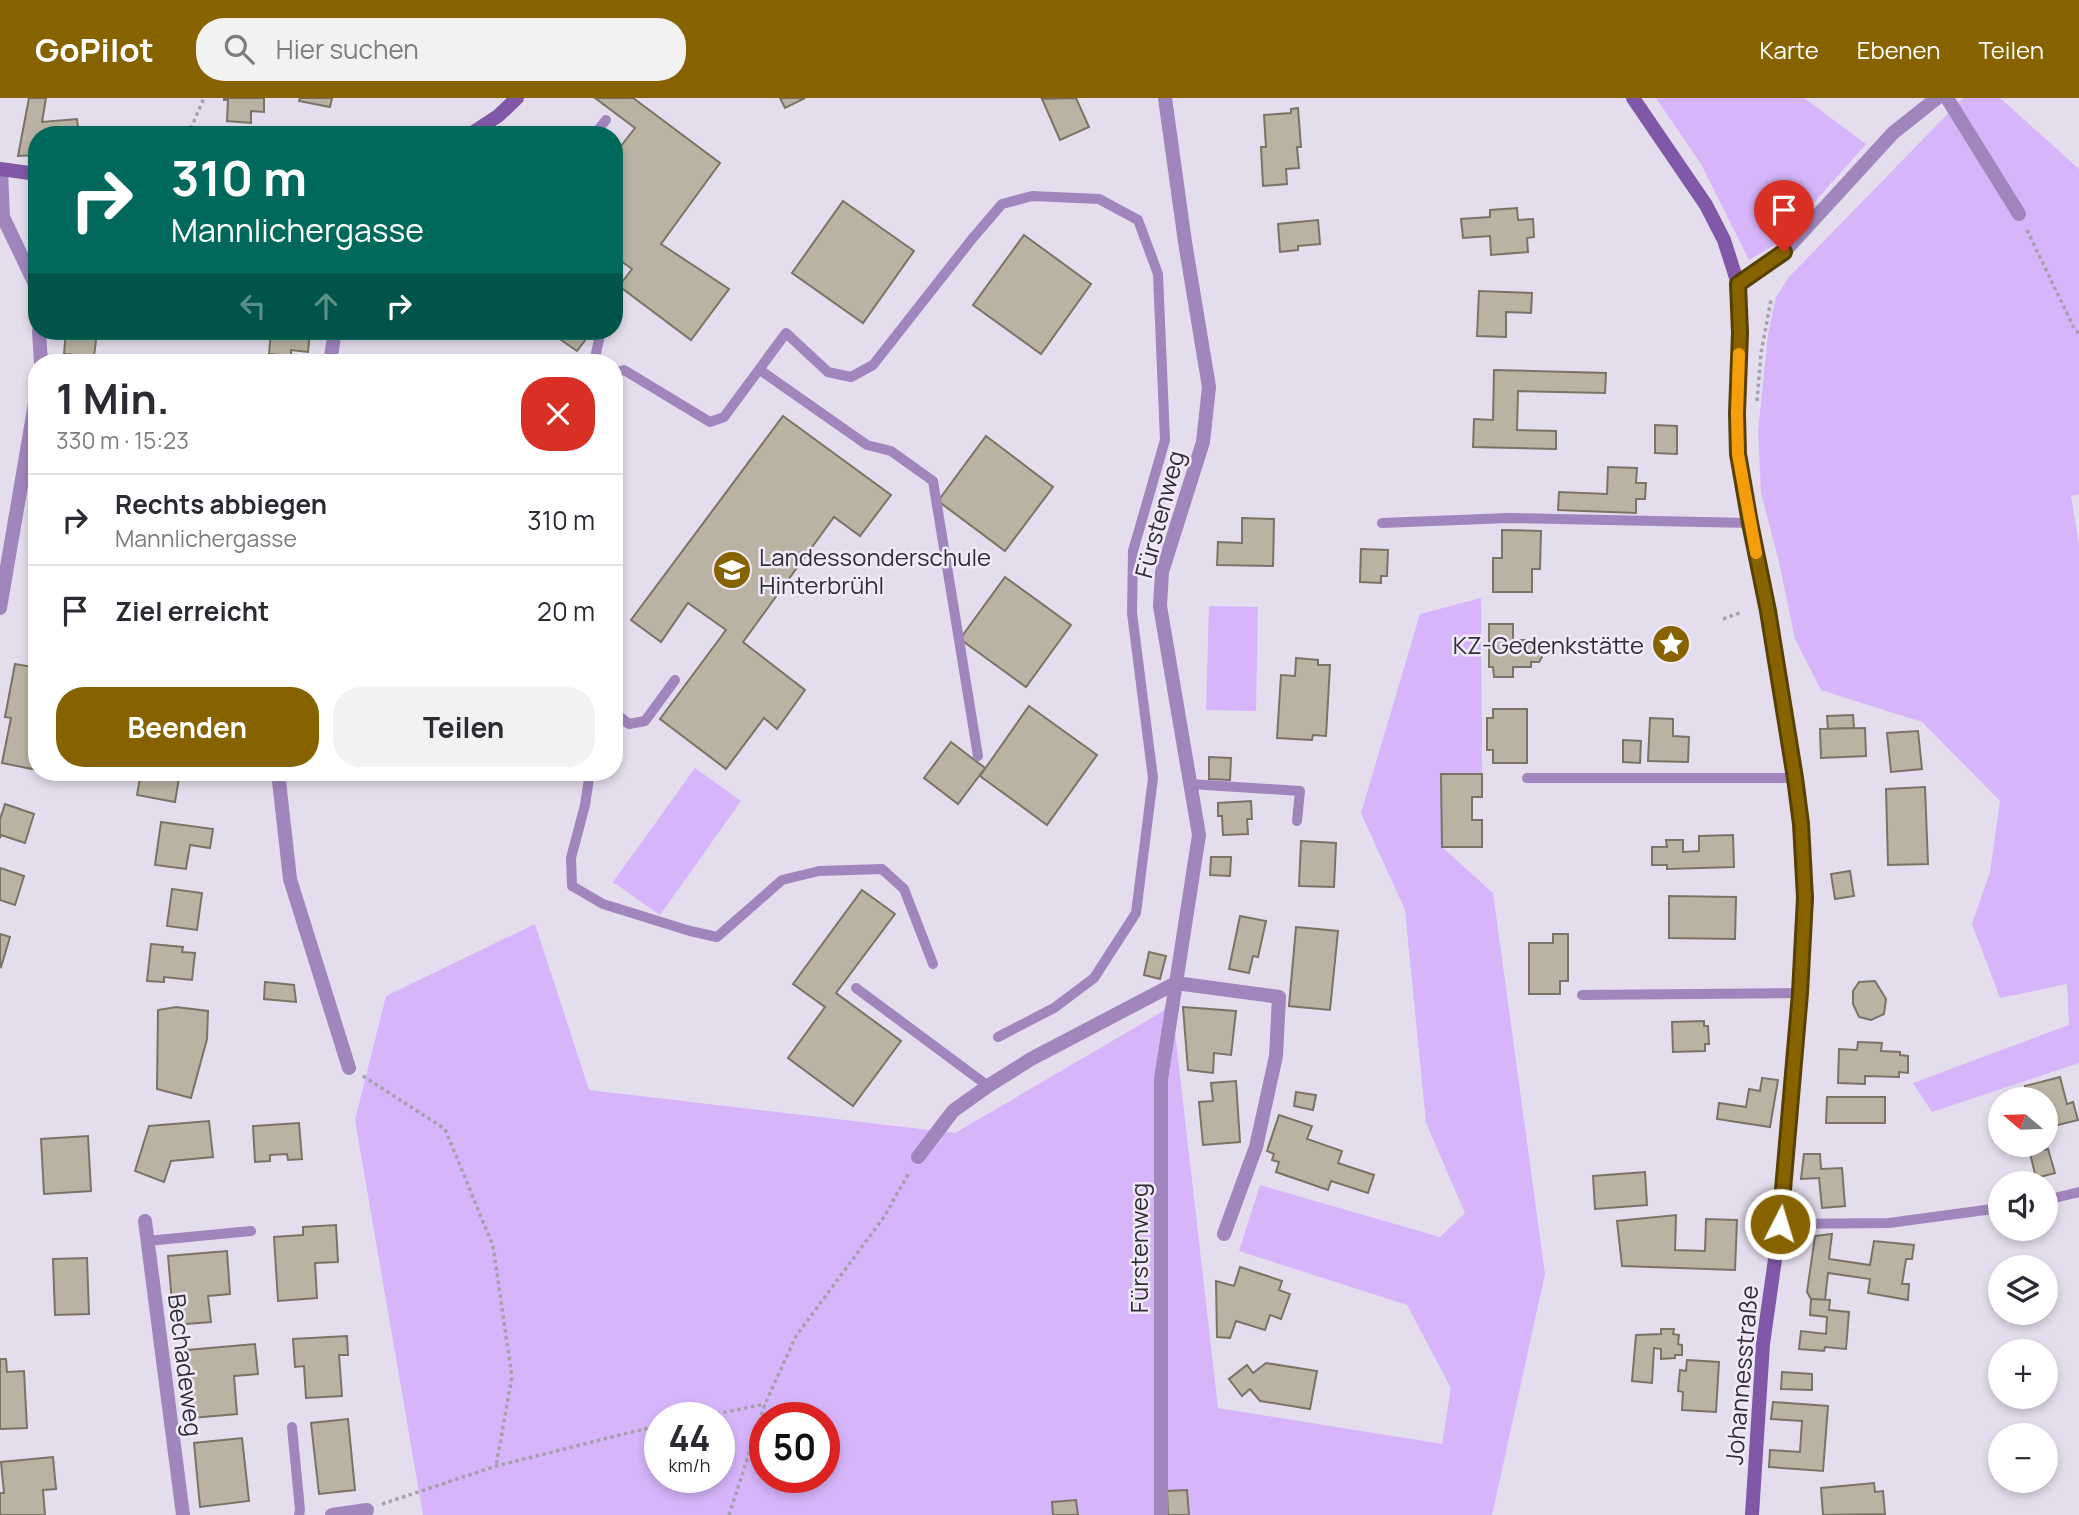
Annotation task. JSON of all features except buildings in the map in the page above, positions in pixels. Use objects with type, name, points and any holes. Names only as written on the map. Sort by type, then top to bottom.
[{"type":"main road","points":[[483,126],[517,98]]},
{"type":"main road","name":"Johannesstraße","points":[[1633,98],[1706,205],[1724,240],[1738,284],[1738,454],[1768,611],[1801,824],[1805,898],[1800,993],[1780,1224],[1763,1344],[1752,1515]]},
{"type":"main road","points":[[1,170],[28,173]]},
{"type":"street","name":"Fürstenweg","points":[[1161,1515],[1161,1079],[1199,835],[1160,606],[1162,572],[1203,442],[1209,387],[1165,98]]},
{"type":"street","points":[[1738,284],[1784,252],[1893,133],[1937,98]]},
{"type":"street","points":[[1947,98],[2019,214]]},
{"type":"street","points":[[1,170],[3,217],[28,269]]},
{"type":"street","points":[[0,608],[28,445]]},
{"type":"street","points":[[279,781],[290,879],[349,1068]]},
{"type":"street","points":[[918,1157],[953,1111],[988,1086],[1031,1059],[1176,983],[1279,997],[1276,1056],[1256,1147],[1224,1234]]},
{"type":"street","name":"Bechadeweg","points":[[145,1222],[183,1515]]},
{"type":"street","points":[[332,1515],[367,1510]]},
{"type":"lane","points":[[601,126],[606,120]]},
{"type":"lane","points":[[623,370],[710,422],[724,417],[786,333],[828,372],[851,377],[873,365],[1002,204],[1032,196],[1099,199],[1138,220],[1158,274],[1165,440],[1133,551],[1132,613],[1153,778],[1136,913],[1094,978],[1054,1008],[998,1037]]},
{"type":"lane","points":[[760,370],[867,445],[891,452],[933,481],[978,756]]},
{"type":"lane","points":[[1382,523],[1509,518],[1750,523]]},
{"type":"lane","points":[[623,719],[629,724],[645,721],[675,680]]},
{"type":"lane","points":[[1527,778],[1795,778]]},
{"type":"lane","points":[[588,781],[571,858],[572,886],[592,898],[615,908],[717,937],[782,880],[819,871],[882,869],[904,889],[933,964]]},
{"type":"lane","points":[[1190,784],[1300,791],[1297,821]]},
{"type":"lane","points":[[856,988],[988,1086]]},
{"type":"lane","points":[[1582,995],[1800,993]]},
{"type":"lane","points":[[2058,1197],[2079,1192]]},
{"type":"lane","points":[[1780,1224],[1889,1223],[1988,1210]]},
{"type":"lane","points":[[147,1241],[251,1231]]},
{"type":"lane","points":[[292,1427],[299,1515]]},
{"type":"path","points":[[192,126],[204,98]]},
{"type":"path","points":[[2019,214],[2079,334]]},
{"type":"path","points":[[1756,404],[1770,300]]},
{"type":"path","points":[[1723,618],[1742,612]]},
{"type":"path","points":[[349,1068],[445,1129],[493,1246],[512,1377],[496,1466]]},
{"type":"path","points":[[766,1402],[796,1336],[884,1217],[918,1157]]},
{"type":"path","points":[[367,1510],[496,1466],[644,1429]]},
{"type":"path","points":[[729,1515],[749,1453]]},
{"type":"shaded area","points":[[1656,98],[1804,98],[1866,144],[1778,243],[1749,260],[1701,164]]},
{"type":"shaded area","points":[[1963,98],[2000,98],[2079,169],[2079,494],[2071,496],[2079,544],[2079,1063],[2007,1087],[1988,1087],[1988,1093],[1932,1112],[1913,1083],[2069,1025],[2067,984],[2000,998],[1972,924],[1990,872],[2000,801],[1922,722],[1821,690],[1795,639],[1761,493],[1758,432],[1768,334],[1776,297],[1789,277]]},
{"type":"shaded area","points":[[1481,598],[1482,774],[1441,775],[1442,847],[1493,893],[1545,1274],[1492,1515],[423,1515],[355,1120],[386,996],[535,924],[589,1090],[955,1133],[1172,1006],[1218,1408],[1442,1444],[1451,1388],[1407,1305],[1239,1251],[1260,1185],[1440,1237],[1465,1213],[1426,1123],[1405,910],[1361,813],[1420,614]]},
{"type":"shaded area","points":[[1209,606],[1258,607],[1256,711],[1206,710]]},
{"type":"shaded area","points":[[695,768],[741,801],[660,915],[613,882]]},
{"type":"slow traffic","points":[[1739,354],[1738,454],[1756,553]]},
{"type":"place","name":"Landessonderschule Hinterbrühl","points":[[732,570]]},
{"type":"place","name":"KZ-Gedenkstätte","points":[[1671,644]]},
{"type":"route","points":[[1780,1224],[1800,993],[1805,898],[1801,824],[1795,778],[1768,611],[1738,454],[1737,413],[1740,333],[1738,284],[1784,252]]}]
